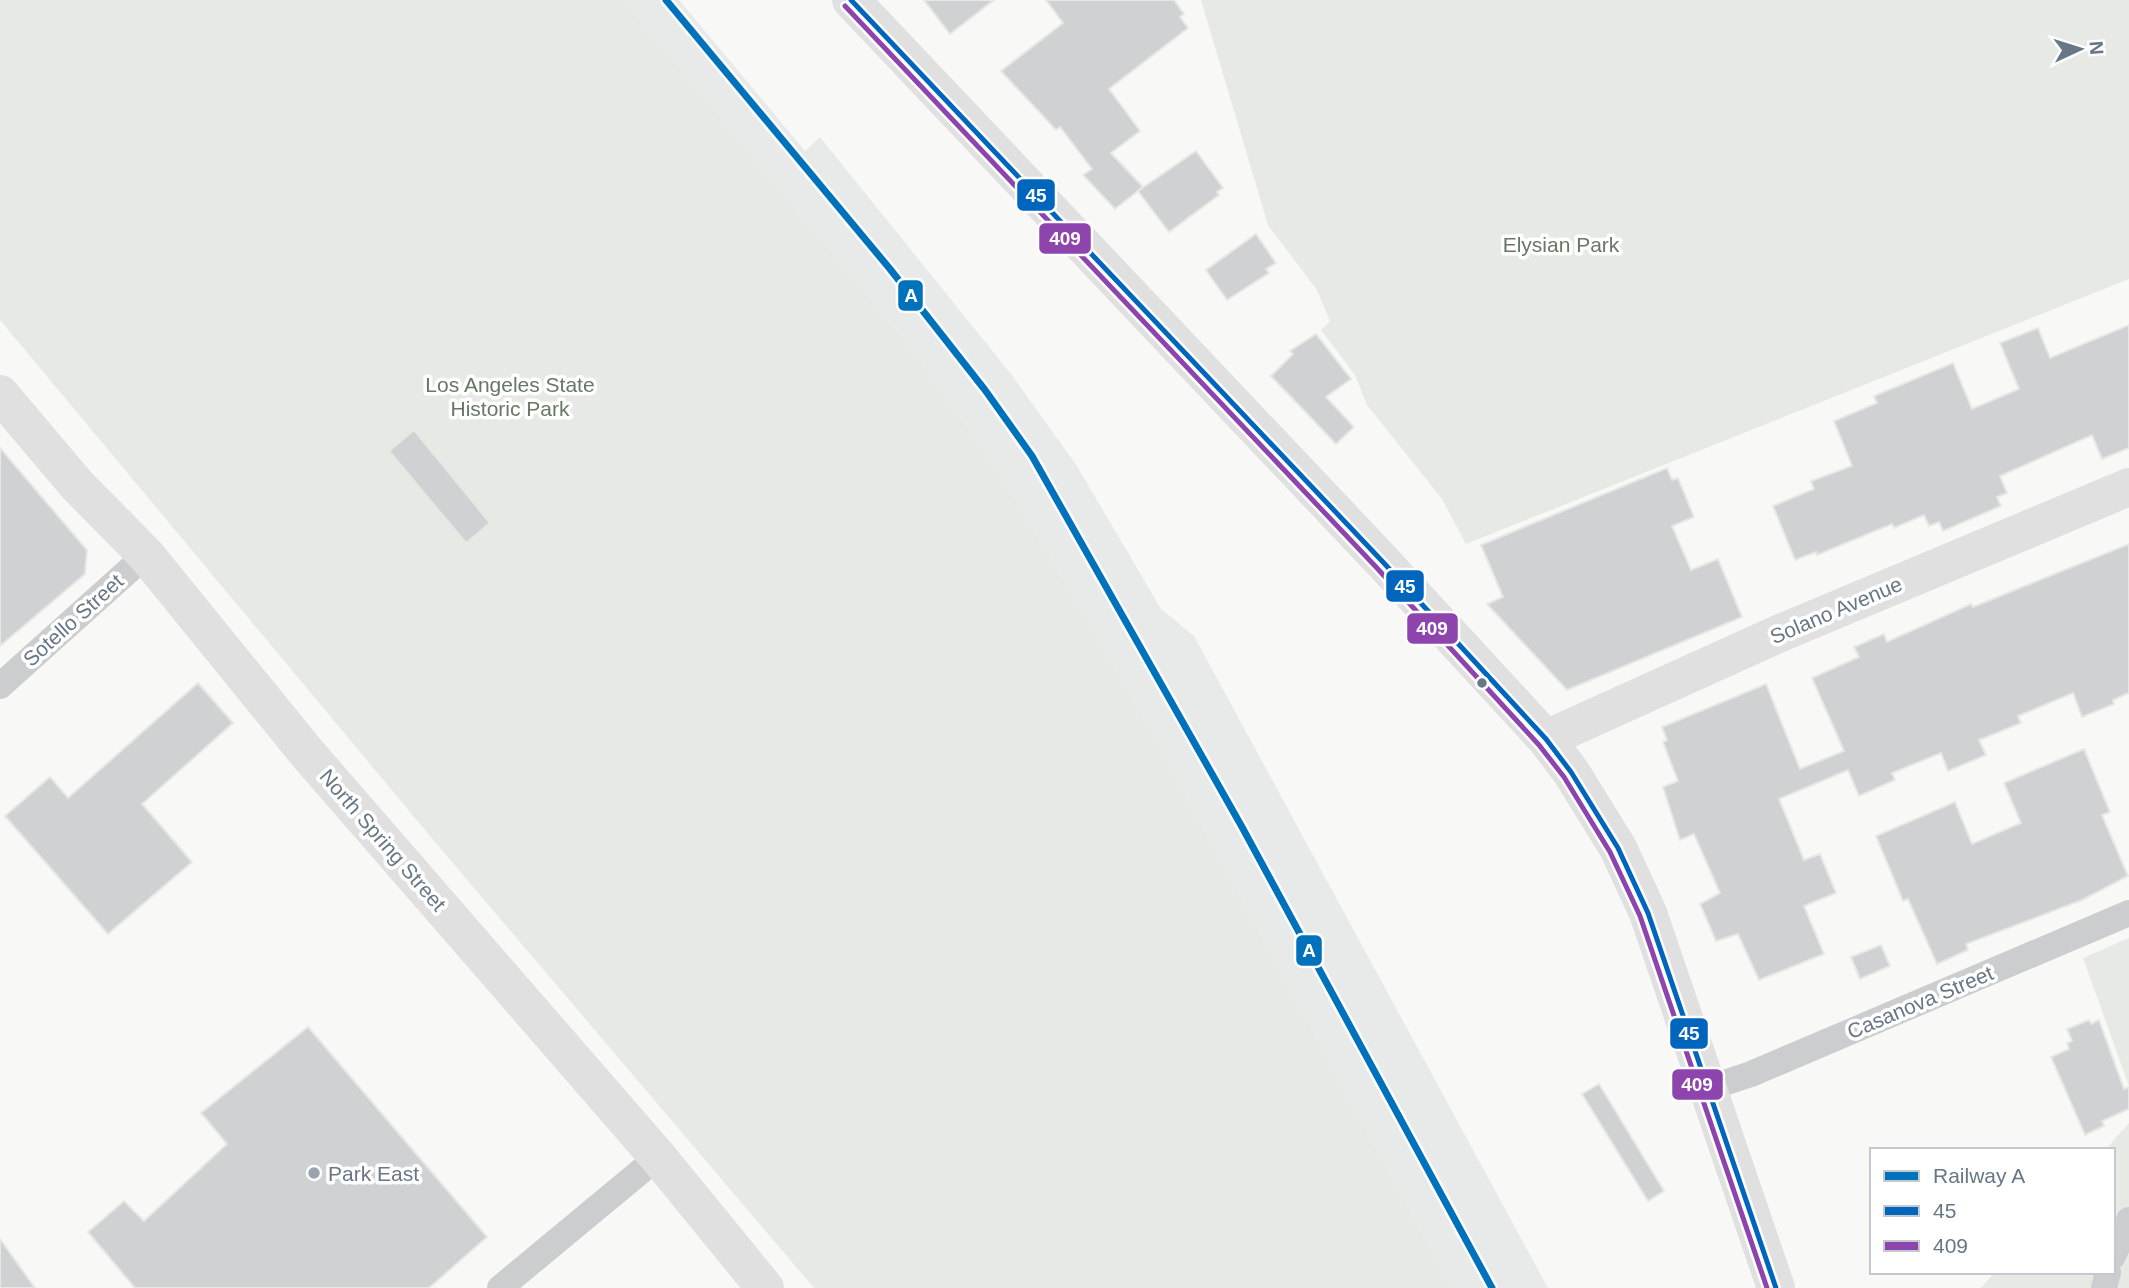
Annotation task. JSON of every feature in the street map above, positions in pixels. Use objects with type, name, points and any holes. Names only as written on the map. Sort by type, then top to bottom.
[{"type":"main road","points":[[861,3],[1546,739],[1595,808],[1633,881],[1664,957],[1776,1288]]},
{"type":"main road","name":"North Spring Street","points":[[0,394],[77,485],[146,555],[307,753],[658,1157],[765,1288]]},
{"type":"main road","name":"Solano Avenue","points":[[1546,739],[1778,634],[2129,487]]},
{"type":"street","name":"Sotello Street","points":[[0,686],[146,555]]},
{"type":"street","name":"Casanova Street","points":[[1709,1088],[1751,1074],[2129,913]]},
{"type":"street","points":[[500,1288],[658,1157]]},
{"type":"street","points":[[2115,1252],[2129,1220]]},
{"type":"shaded area","points":[[624,0],[679,0],[805,151],[820,137],[1011,374],[1077,466],[1161,609],[1194,636],[1548,1288],[1452,1288],[1157,741],[1090,622],[998,470],[913,349]]},
{"type":"green space","name":"Los Angeles State Historic Park","points":[[0,0],[624,0],[913,349],[998,470],[1090,622],[1157,741],[1452,1288],[814,1288],[435,842],[0,320]]},
{"type":"green space","name":"Elysian Park","points":[[1201,0],[2129,0],[2129,279],[1466,544],[1442,499],[1367,405],[1355,375],[1321,330],[1330,321],[1317,290],[1268,225]]},
{"type":"green space","points":[[2129,938],[2129,1086],[2083,958]]},
{"type":"green space","points":[[2129,1123],[2129,1288],[1981,1288],[1993,1274],[2115,1274],[2115,1148],[2107,1148]]},
{"type":"building","points":[[924,0],[994,0],[950,34]]},
{"type":"building","points":[[1046,0],[1174,0],[1184,14],[1180,17],[1188,28],[1109,89],[1140,131],[1111,153],[1143,187],[1115,209],[1083,175],[1092,169],[1060,127],[1056,130],[1001,71],[1063,23]]},
{"type":"building","points":[[1196,151],[1223,188],[1217,192],[1219,195],[1169,232],[1138,191]]},
{"type":"building","points":[[1256,234],[1276,263],[1266,269],[1269,273],[1227,300],[1206,270]]},
{"type":"building","points":[[2129,325],[2129,448],[2102,459],[2092,435],[2000,476],[2007,493],[1997,497],[2001,506],[1943,531],[1939,522],[1929,526],[1924,515],[1894,528],[1892,524],[1817,555],[1816,552],[1795,560],[1773,506],[1814,489],[1811,481],[1852,466],[1834,421],[1877,403],[1874,396],[1953,363],[1972,409],[2019,389],[2000,343],[2038,328],[2050,358]]},
{"type":"building","points":[[1316,334],[1351,379],[1326,397],[1354,427],[1336,444],[1271,376],[1293,354],[1290,351]]},
{"type":"building","points":[[414,430],[490,523],[466,543],[389,451]]},
{"type":"building","points":[[0,448],[87,550],[85,574],[0,646]]},
{"type":"building","points":[[1667,468],[1672,480],[1678,478],[1694,517],[1672,526],[1691,570],[1718,559],[1742,617],[1567,690],[1487,604],[1503,597],[1481,545]]},
{"type":"building","points":[[2129,544],[2129,693],[2113,700],[2114,704],[2082,717],[2073,693],[2018,716],[2021,723],[1979,740],[1986,755],[1948,771],[1941,753],[1892,773],[1895,780],[1859,796],[1848,770],[1779,799],[1804,860],[1820,854],[1836,893],[1804,906],[1824,954],[1759,980],[1738,934],[1716,941],[1700,904],[1720,893],[1694,834],[1680,840],[1663,787],[1678,781],[1663,742],[1667,740],[1662,727],[1766,684],[1800,769],[1844,751],[1812,678],[1859,657],[1854,647],[1884,634],[1887,642],[1971,604],[1973,607]]},
{"type":"building","points":[[198,683],[233,723],[142,804],[192,862],[108,934],[5,816],[50,777],[68,798]]},
{"type":"building","points":[[2084,749],[2110,812],[2102,815],[2128,876],[2082,900],[1966,944],[1968,950],[1937,964],[1908,899],[1903,901],[1876,836],[1955,802],[1972,844],[2021,823],[2004,783]]},
{"type":"building","points":[[1881,945],[1890,966],[1860,979],[1851,957]]},
{"type":"building","points":[[2089,1020],[2091,1024],[2099,1020],[2124,1089],[2129,1087],[2129,1109],[2102,1121],[2104,1126],[2085,1135],[2051,1057],[2069,1049],[2067,1043],[2072,1041],[2067,1029]]},
{"type":"building","name":"Park East","points":[[308,1027],[487,1237],[429,1288],[135,1288],[88,1232],[124,1201],[144,1221],[227,1144],[201,1113]]},
{"type":"building","points":[[1599,1084],[1664,1191],[1648,1201],[1582,1094]]},
{"type":"building","points":[[0,1239],[35,1288],[0,1288]]},
{"type":"rail line","name":"A","points":[[666,0],[890,269],[985,390],[1032,456],[1242,827],[1492,1288]]},
{"type":"transit line","name":"45","points":[[851,0],[1382,561],[1546,739],[1571,772],[1618,848],[1648,913],[1776,1288]]},
{"type":"transit line","name":"409","points":[[845,6],[1376,567],[1539,745],[1564,777],[1610,852],[1640,916],[1767,1288]]},
{"type":"place","name":"Park East","points":[[314,1173]]}]
